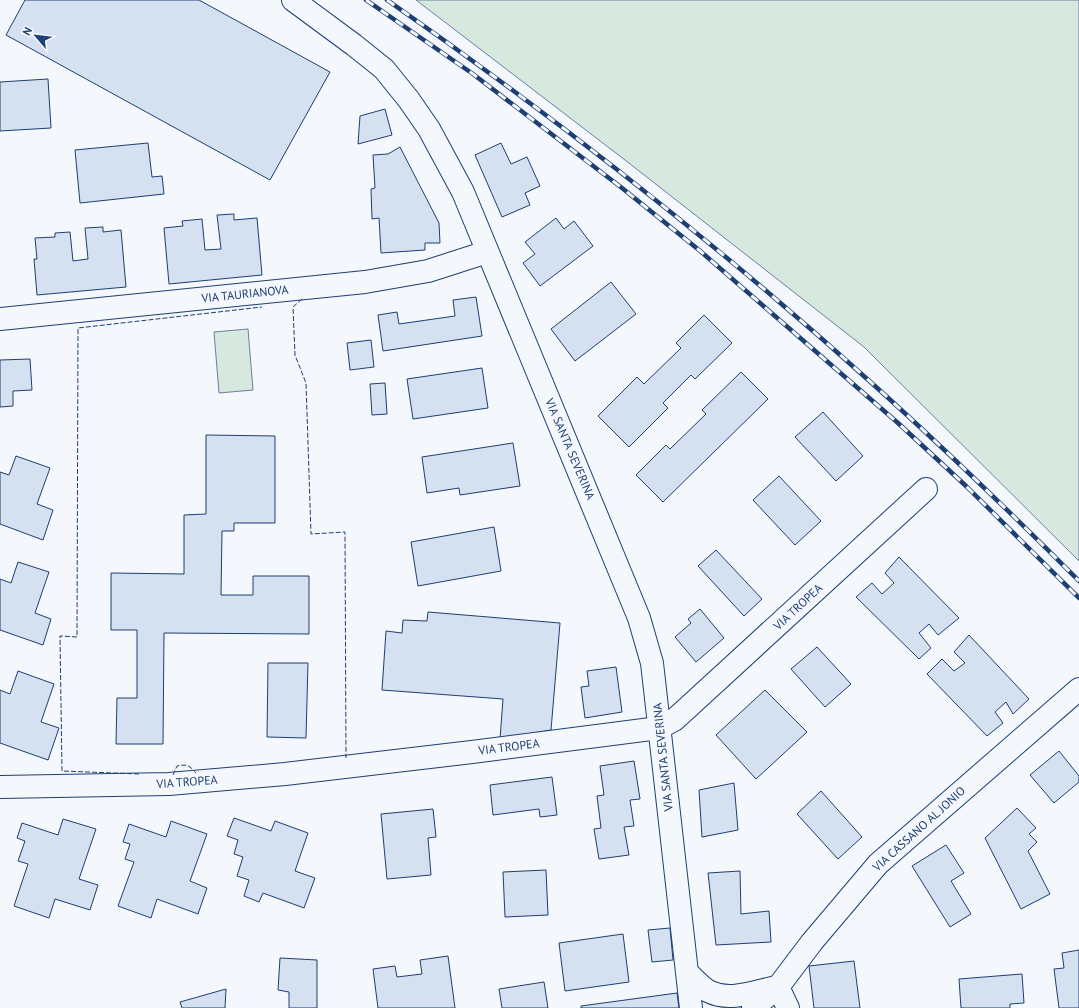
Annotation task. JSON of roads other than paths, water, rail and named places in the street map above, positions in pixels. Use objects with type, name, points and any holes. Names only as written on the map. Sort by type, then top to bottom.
[{"type":"street","name":"VIA SANTA SEVERINA","points":[[293,0],[384,69],[409,100],[429,129],[463,192],[639,618],[652,663],[691,1008]]},
{"type":"street","name":"VIA TAURIANOVA","points":[[0,319],[365,282],[428,271],[487,252]]},
{"type":"street","name":"VIA TROPEA","points":[[0,787],[169,784],[262,776],[472,752],[659,728],[674,720],[926,489]]},
{"type":"street","name":"VIA CASSANO AL JONIO","points":[[753,1008],[778,987],[812,942],[878,864],[1079,689]]},
{"type":"street","points":[[686,972],[707,990],[718,994],[735,996],[778,987],[788,1008]]},
{"type":"railway","points":[[366,0],[473,74],[622,188],[699,250],[898,423],[966,486],[1079,598]]},
{"type":"railway","points":[[387,0],[451,45],[576,138],[698,234],[758,284],[817,334],[927,434],[1079,581]]}]
